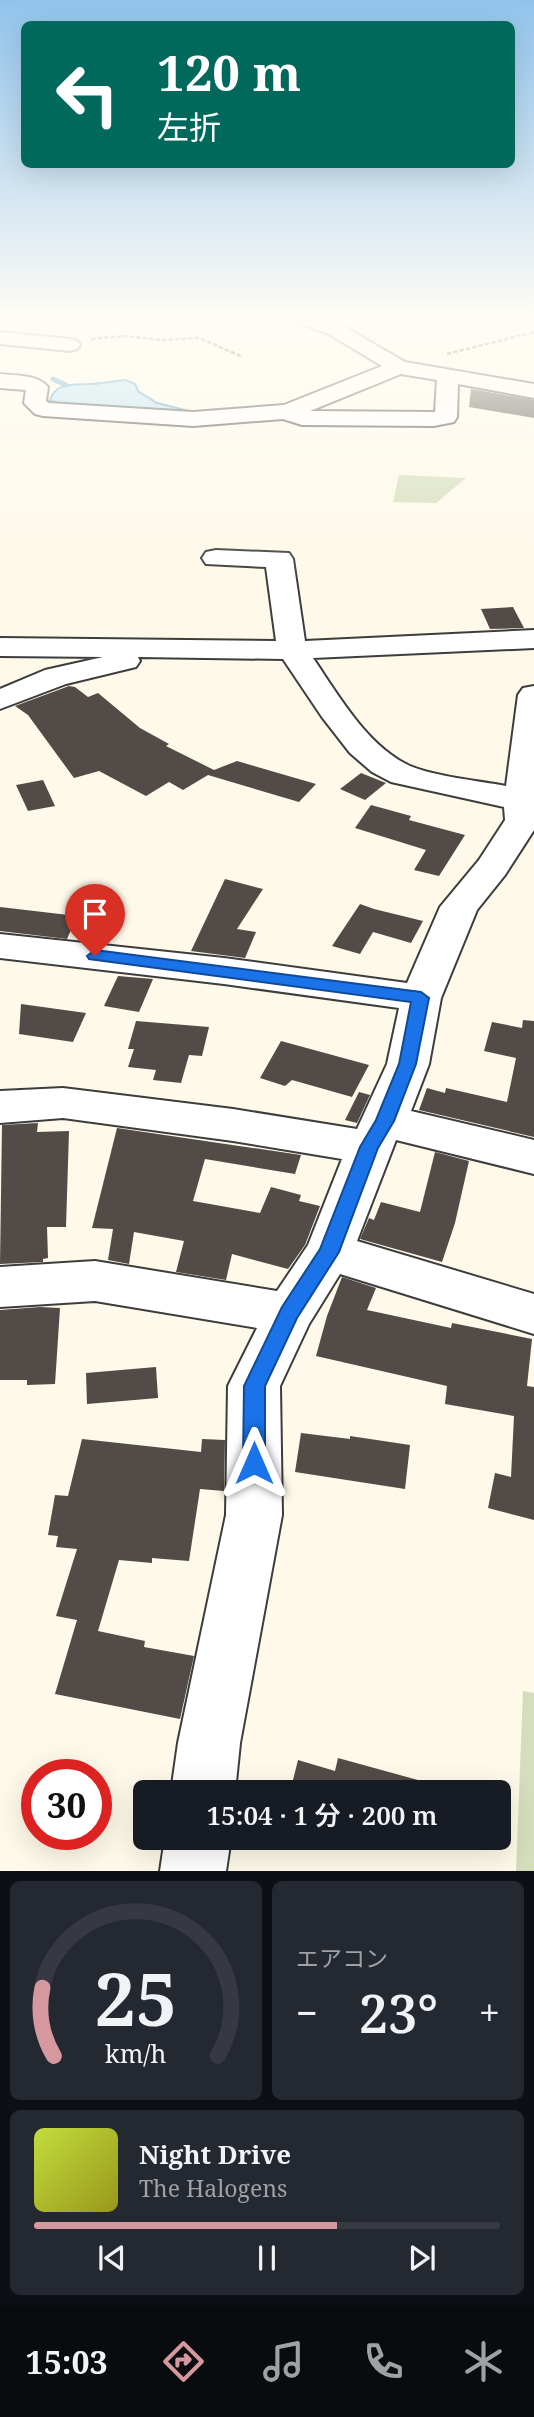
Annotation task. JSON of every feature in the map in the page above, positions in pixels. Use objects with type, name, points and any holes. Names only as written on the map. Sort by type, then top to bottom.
[{"type":"street","points":[[40,407],[193,419],[288,412],[300,407]]},
{"type":"street","points":[[288,412],[302,418],[434,419],[446,417],[446,407]]},
{"type":"street","points":[[216,558],[279,559],[292,650],[333,710],[362,746],[384,765],[403,775],[526,814]]},
{"type":"street","points":[[0,647],[292,650],[534,639]]},
{"type":"street","points":[[0,700],[68,674],[119,662],[210,648]]},
{"type":"street","points":[[204,1780],[209,1743],[254,1514],[254,1386],[289,1313],[329,1252],[408,1064],[421,998],[459,907],[492,867],[526,814],[534,695]]},
{"type":"street","points":[[0,946],[224,971],[421,998]]},
{"type":"street","points":[[0,1107],[63,1103],[233,1125],[377,1134],[534,1157]]},
{"type":"street","points":[[329,1252],[534,1314]]},
{"type":"street","points":[[0,1287],[95,1281],[289,1313]]},
{"type":"street","points":[[193,1871],[196,1850]]},
{"type":"green space","points":[[399,475],[466,478],[436,503],[393,502]]},
{"type":"green space","points":[[523,1691],[534,1693],[534,1871],[516,1871]]},
{"type":"water","points":[[102,407],[174,407],[189,411],[186,414]]},
{"type":"building","points":[[471,407],[534,407],[534,418]]},
{"type":"building","points":[[513,607],[524,628],[490,629],[481,609]]},
{"type":"building","points":[[69,686],[75,687],[88,697],[98,693],[140,728],[169,744],[166,746],[214,770],[237,761],[316,784],[299,802],[208,775],[183,790],[169,782],[146,796],[99,771],[74,778],[28,715],[15,706]]},
{"type":"building","points":[[361,773],[386,783],[365,800],[340,789]]},
{"type":"building","points":[[43,780],[55,806],[28,811],[16,785]]},
{"type":"building","points":[[371,805],[411,816],[409,820],[465,835],[439,876],[414,870],[426,850],[355,828]]},
{"type":"building","points":[[225,879],[263,889],[237,929],[256,932],[245,958],[191,951]]},
{"type":"building","points":[[360,904],[423,921],[411,943],[373,932],[360,954],[332,946]]},
{"type":"building","points":[[0,907],[77,916],[67,939],[0,931]]},
{"type":"building","points":[[118,976],[153,979],[139,1012],[104,1006]]},
{"type":"building","points":[[21,1004],[86,1013],[73,1042],[19,1034]]},
{"type":"building","points":[[523,1020],[534,1021],[534,1137],[419,1110],[427,1088],[445,1093],[446,1088],[507,1102],[516,1058],[484,1051],[492,1022],[522,1028]]},
{"type":"building","points":[[136,1021],[209,1027],[202,1056],[189,1055],[181,1083],[153,1080],[156,1070],[128,1067],[134,1049],[128,1049]]},
{"type":"building","points":[[281,1041],[369,1065],[352,1097],[292,1080],[285,1086],[260,1078]]},
{"type":"building","points":[[359,1092],[370,1095],[357,1123],[345,1120]]},
{"type":"building","points":[[38,1123],[37,1132],[69,1131],[66,1227],[47,1227],[48,1258],[43,1259],[43,1262],[0,1264],[2,1125]]},
{"type":"building","points":[[117,1128],[301,1155],[295,1174],[205,1159],[193,1201],[260,1213],[271,1187],[301,1195],[299,1201],[320,1206],[305,1245],[288,1269],[232,1254],[226,1280],[176,1272],[184,1241],[134,1232],[129,1264],[108,1260],[113,1229],[92,1228]]},
{"type":"building","points":[[435,1152],[469,1161],[455,1223],[442,1262],[360,1239],[369,1218],[374,1220],[381,1202],[420,1212]]},
{"type":"building","points":[[342,1277],[376,1288],[367,1310],[451,1328],[452,1323],[532,1339],[527,1386],[534,1387],[534,1520],[488,1508],[495,1473],[511,1477],[514,1416],[445,1404],[447,1386],[316,1356]]},
{"type":"building","points":[[60,1308],[55,1384],[27,1385],[27,1380],[0,1380],[0,1310]]},
{"type":"building","points":[[156,1367],[158,1398],[87,1404],[86,1373]]},
{"type":"building","points":[[301,1433],[350,1439],[350,1436],[410,1445],[405,1489],[295,1472]]},
{"type":"building","points":[[82,1439],[201,1452],[202,1439],[225,1440],[224,1491],[200,1489],[189,1561],[152,1558],[152,1563],[119,1560],[98,1631],[145,1641],[144,1647],[194,1656],[180,1719],[55,1694],[77,1620],[56,1616],[77,1549],[56,1547],[58,1536],[48,1535],[55,1495],[68,1496]]},
{"type":"building","points":[[338,1758],[418,1780],[293,1780],[298,1760],[335,1771]]},
{"type":"route","points":[[95,956],[421,998],[408,1064],[385,1121],[369,1147],[329,1252],[289,1313],[254,1386],[254,1463]]}]
